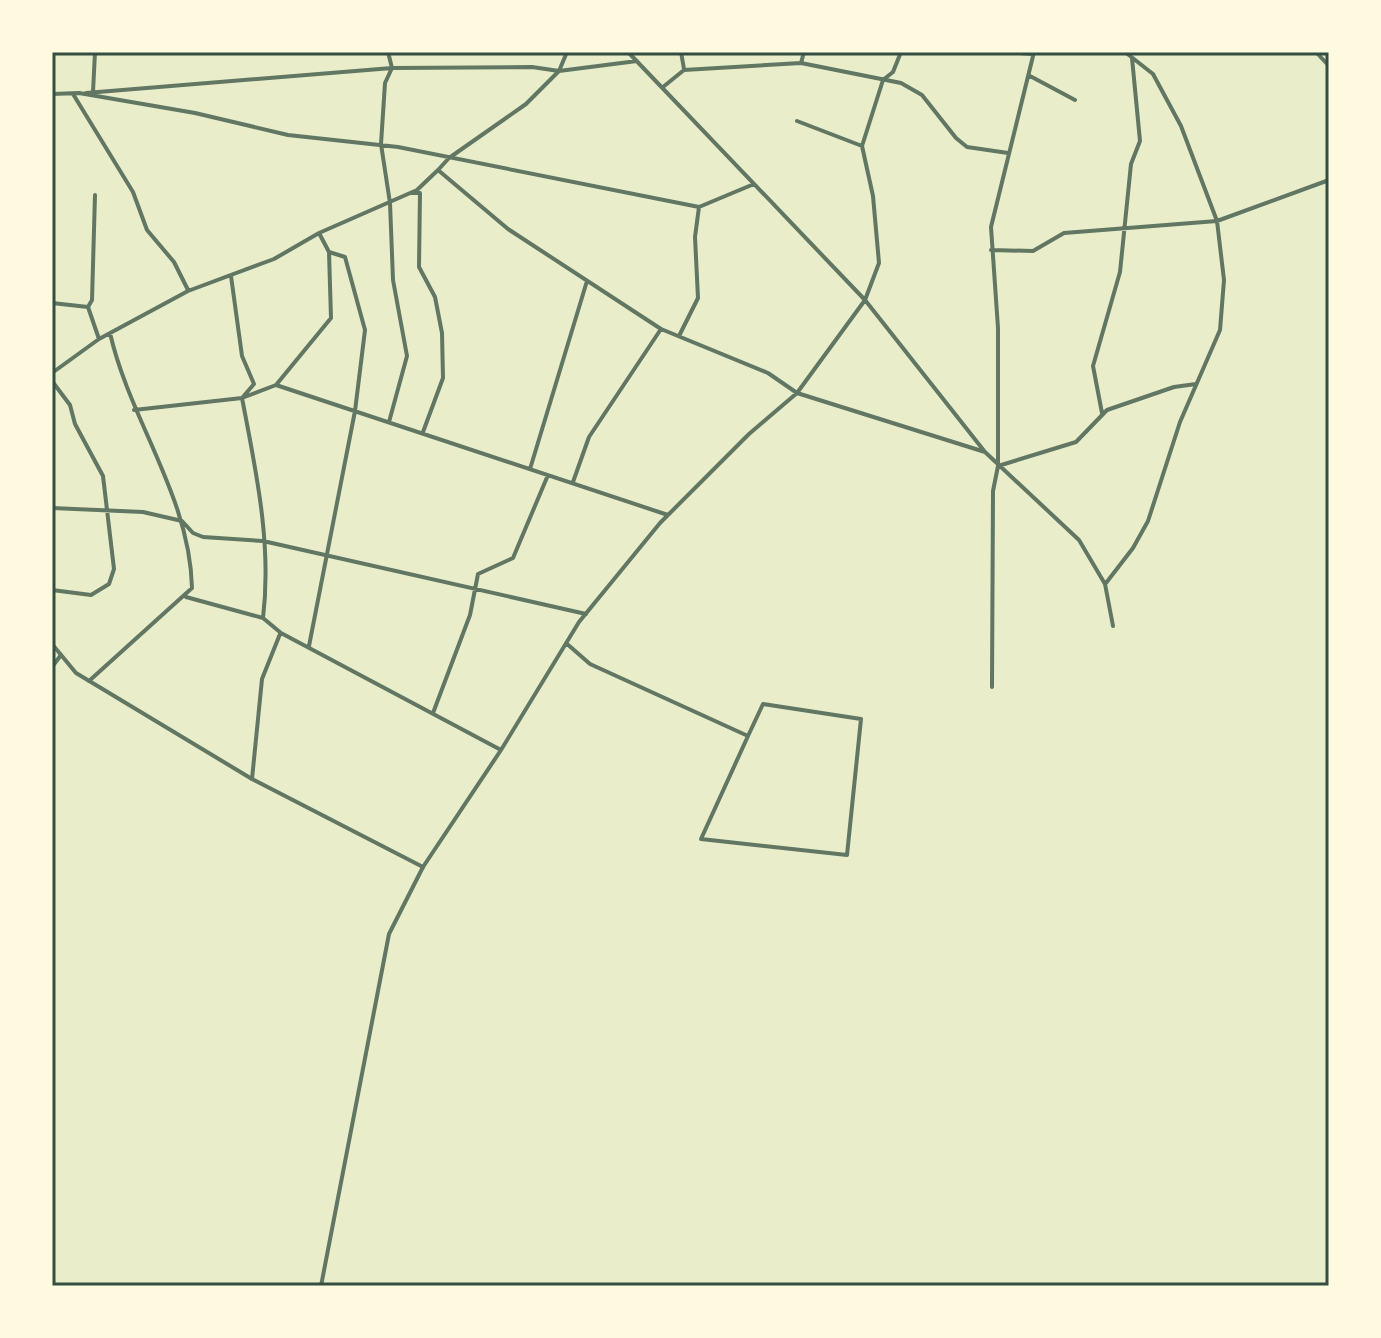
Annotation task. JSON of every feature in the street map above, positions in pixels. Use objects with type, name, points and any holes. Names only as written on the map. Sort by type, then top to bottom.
[{"type":"street","points":[[93,92],[95,52]]},
{"type":"street","points":[[388,52],[392,68],[385,83],[381,144],[390,203],[393,280],[407,356],[389,422]]},
{"type":"street","points":[[52,373],[99,339],[188,291],[274,259],[319,233],[410,194],[449,158],[526,104],[559,71],[567,52]]},
{"type":"street","points":[[628,52],[865,300],[985,452],[1079,540],[1105,584],[1113,626]]},
{"type":"street","points":[[681,52],[684,70]]},
{"type":"street","points":[[801,63],[804,52]]},
{"type":"street","points":[[321,1286],[389,934],[423,867],[586,614],[669,515],[749,434],[797,393],[865,300],[879,263],[873,196],[862,146],[883,80],[893,72],[901,52]]},
{"type":"street","points":[[992,687],[998,328],[991,227],[1030,76],[1033,53],[1007,52]]},
{"type":"street","points":[[1105,584],[1133,548],[1148,521],[1180,422],[1220,330],[1224,280],[1217,221],[1181,126],[1153,74],[1125,52]]},
{"type":"street","points":[[1316,52],[1329,66]]},
{"type":"street","points":[[1102,413],[1093,366],[1117,286],[1131,164],[1140,141],[1132,58]]},
{"type":"street","points":[[52,94],[392,68],[518,67],[559,71],[637,61]]},
{"type":"street","points":[[663,87],[684,70],[801,63],[901,83],[922,95],[956,138],[967,147],[1008,153]]},
{"type":"street","points":[[1030,76],[1075,100]]},
{"type":"street","points":[[76,93],[195,113],[288,135],[381,144],[699,207],[754,184]]},
{"type":"street","points":[[76,93],[133,192],[147,230],[174,262],[188,291]]},
{"type":"street","points":[[797,121],[862,146]]},
{"type":"street","points":[[438,170],[508,229],[661,329],[680,334],[778,378],[797,393],[985,452]]},
{"type":"street","points":[[991,250],[1033,251],[1064,233],[1217,221],[1329,180]]},
{"type":"street","points":[[410,194],[420,193],[419,267],[435,297],[442,333],[443,378],[422,433]]},
{"type":"street","points":[[95,195],[92,300],[88,307],[99,339]]},
{"type":"street","points":[[680,334],[698,298],[695,237],[699,207]]},
{"type":"street","points":[[134,410],[242,398],[276,385],[331,318],[329,252],[319,233]]},
{"type":"street","points":[[309,646],[355,411],[365,330],[345,257],[329,252]]},
{"type":"street","points":[[231,276],[242,356],[254,384],[242,398]]},
{"type":"street","points":[[530,469],[587,281]]},
{"type":"street","points":[[52,303],[88,307]]},
{"type":"street","points":[[573,483],[589,437],[661,329]]},
{"type":"street","points":[[89,681],[186,597],[192,588],[182,521],[156,451],[134,410],[110,333]]},
{"type":"street","points":[[52,381],[70,405],[75,424],[103,476],[104,508],[114,569],[109,584],[91,595],[52,590]]},
{"type":"street","points":[[998,466],[1076,442],[1102,413],[1174,387],[1196,384]]},
{"type":"street","points":[[276,385],[669,515]]},
{"type":"street","points":[[242,398],[263,505],[268,580],[263,618]]},
{"type":"street","points":[[433,713],[452,670],[478,574],[513,558],[548,475]]},
{"type":"street","points":[[52,508],[104,508],[182,521],[193,533],[203,537],[263,541],[586,614]]},
{"type":"street","points":[[186,597],[263,618],[281,633],[501,750]]},
{"type":"street","points":[[252,779],[262,679],[281,633]]},
{"type":"street","points":[[566,643],[590,664],[748,736]]},
{"type":"street","points":[[52,644],[76,673],[252,779],[423,867]]},
{"type":"street","points":[[52,667],[61,655]]},
{"type":"street","points":[[763,704],[861,719],[847,855],[701,839],[748,736],[763,704]]}]
